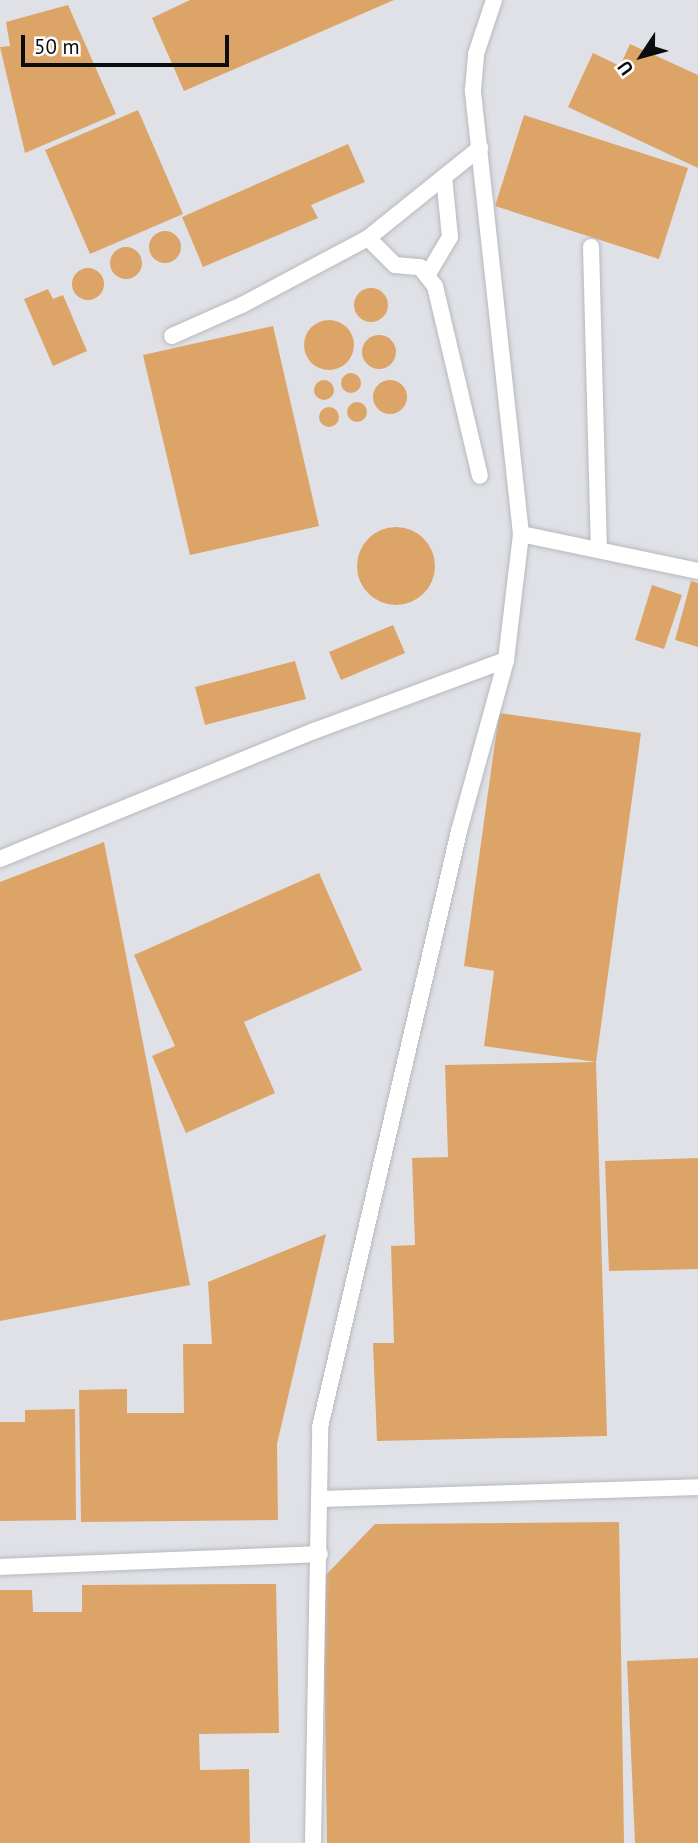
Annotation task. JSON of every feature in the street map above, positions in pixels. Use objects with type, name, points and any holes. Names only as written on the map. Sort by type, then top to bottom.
[{"type":"lane","points":[[313,1843],[320,1554],[320,1427],[459,831],[506,660],[522,534],[472,90],[476,54],[494,0]]},
{"type":"lane","points":[[173,336],[242,305],[368,238],[480,148]]},
{"type":"lane","points":[[428,274],[450,237],[443,177]]},
{"type":"lane","points":[[368,238],[395,265],[420,267],[435,286],[480,476]]},
{"type":"lane","points":[[591,247],[599,548]]},
{"type":"lane","points":[[522,534],[599,548],[698,571]]},
{"type":"lane","points":[[0,859],[314,731],[506,660]]},
{"type":"lane","points":[[320,1499],[698,1488]]},
{"type":"lane","points":[[0,1567],[320,1554]]},
{"type":"building","points":[[190,0],[394,0],[184,91],[152,18]]},
{"type":"building","points":[[68,5],[116,114],[25,153],[0,47],[10,46],[6,22]]},
{"type":"building","points":[[630,44],[698,75],[698,168],[568,107],[593,53],[620,66]]},
{"type":"building","points":[[138,110],[183,214],[90,254],[45,150]]},
{"type":"building","points":[[524,115],[688,168],[659,259],[495,206]]},
{"type":"building","points":[[348,144],[365,182],[311,205],[318,218],[203,267],[182,217]]},
{"type":"building","points":[[165,231],[176,236],[181,247],[176,258],[165,263],[154,258],[149,247],[154,236]]},
{"type":"building","points":[[126,247],[137,252],[142,263],[137,274],[126,279],[115,274],[110,263],[115,252]]},
{"type":"building","points":[[88,268],[99,273],[104,284],[99,295],[88,300],[77,295],[72,284],[77,273]]},
{"type":"building","points":[[371,288],[383,293],[388,305],[383,317],[371,322],[359,317],[354,305],[359,293]]},
{"type":"building","points":[[48,289],[53,299],[63,295],[87,351],[53,366],[24,299]]},
{"type":"building","points":[[329,320],[347,327],[354,345],[347,363],[329,370],[311,363],[304,345],[311,327]]},
{"type":"building","points":[[273,326],[319,526],[190,555],[143,355]]},
{"type":"building","points":[[379,335],[391,340],[396,352],[391,364],[379,369],[367,364],[362,352],[367,340]]},
{"type":"building","points":[[351,373],[358,376],[361,383],[358,390],[351,393],[344,390],[341,383],[344,376]]},
{"type":"building","points":[[324,380],[331,383],[334,390],[331,397],[324,400],[317,397],[314,390],[317,383]]},
{"type":"building","points":[[390,380],[402,385],[407,397],[402,409],[390,414],[378,409],[373,397],[378,385]]},
{"type":"building","points":[[357,402],[364,405],[367,412],[364,419],[357,422],[350,419],[347,412],[350,405]]},
{"type":"building","points":[[329,407],[336,410],[339,417],[336,424],[329,427],[322,424],[319,417],[322,410]]},
{"type":"building","points":[[396,527],[411,530],[424,538],[432,551],[435,566],[432,581],[424,594],[411,602],[396,605],[381,602],[368,594],[360,581],[357,566],[360,551],[368,538],[381,530]]},
{"type":"building","points":[[691,581],[698,583],[698,647],[675,640]]},
{"type":"building","points":[[652,585],[682,595],[664,649],[635,640]]},
{"type":"building","points":[[393,625],[405,653],[341,680],[329,652]]},
{"type":"building","points":[[295,661],[306,699],[205,725],[195,687]]},
{"type":"building","points":[[499,713],[641,733],[596,1062],[484,1046],[494,971],[464,966]]},
{"type":"building","points":[[104,842],[190,1285],[0,1321],[0,882]]},
{"type":"building","points":[[319,873],[362,970],[244,1022],[275,1093],[186,1133],[152,1056],[175,1046],[134,955]]},
{"type":"building","points":[[596,1062],[607,1436],[377,1441],[373,1343],[394,1343],[391,1246],[415,1245],[412,1158],[448,1157],[445,1065]]},
{"type":"building","points":[[698,1158],[698,1269],[609,1271],[605,1161]]},
{"type":"building","points":[[326,1234],[277,1444],[278,1520],[81,1522],[79,1390],[127,1389],[127,1413],[184,1413],[183,1344],[212,1344],[208,1282]]},
{"type":"building","points":[[75,1409],[76,1520],[0,1521],[0,1422],[25,1422],[25,1410]]},
{"type":"building","points":[[619,1522],[624,1843],[327,1843],[323,1578],[375,1524]]},
{"type":"building","points":[[276,1584],[279,1733],[199,1734],[200,1770],[249,1769],[250,1843],[0,1843],[0,1590],[32,1590],[33,1612],[82,1612],[82,1585]]},
{"type":"building","points":[[698,1658],[698,1843],[635,1843],[627,1661]]}]
